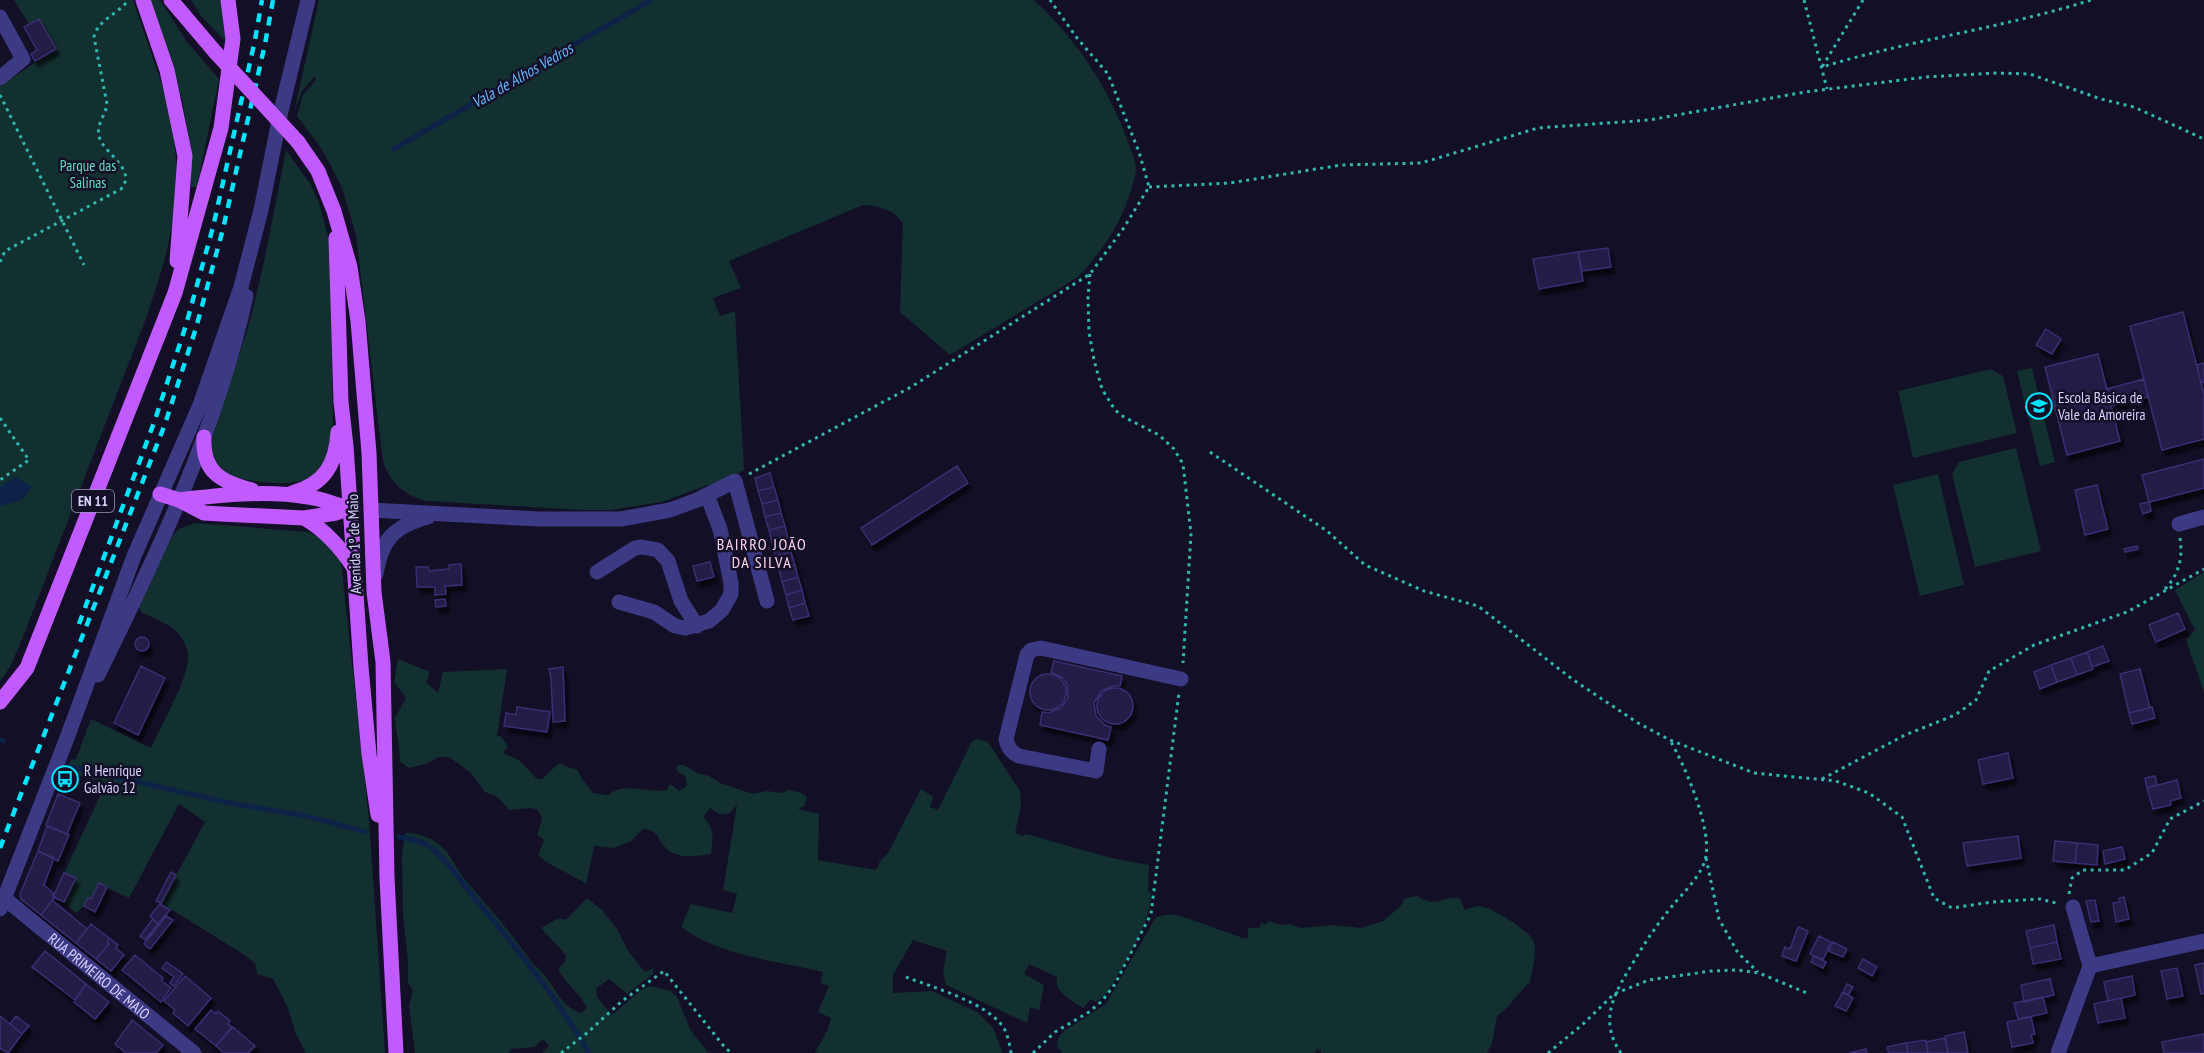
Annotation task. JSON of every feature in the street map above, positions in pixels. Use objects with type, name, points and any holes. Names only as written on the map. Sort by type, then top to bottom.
[{"type":"main road","name":"EN 11","points":[[143,0],[167,70],[185,156],[175,293]]},
{"type":"main road","points":[[171,0],[194,30]]},
{"type":"main road","points":[[180,0],[194,30]]},
{"type":"main road","name":"EN 11","points":[[0,702],[27,668],[175,293],[221,128],[233,39],[228,0]]},
{"type":"main road","name":"Avenida 1º de Maio","points":[[194,30],[298,141],[318,171],[334,211],[350,267],[358,321],[369,453],[374,592],[383,662],[387,878],[396,1053]]},
{"type":"main road","name":"Avenida 1º de Maio","points":[[334,211],[341,402],[354,569],[369,754],[387,878]]},
{"type":"main road","points":[[285,495],[308,488],[324,475],[331,465],[337,450],[341,402]]},
{"type":"main road","points":[[204,437],[205,458],[216,475],[234,486],[266,494]]},
{"type":"main road","points":[[160,494],[179,500],[204,513],[304,518],[336,513],[350,508]]},
{"type":"main road","points":[[179,500],[266,494],[320,499],[350,508],[371,510]]},
{"type":"main road","points":[[304,518],[318,527],[338,546],[354,569]]},
{"type":"street","points":[[67,738],[138,593],[179,500],[221,393],[237,338],[281,111],[308,0]]},
{"type":"street","points":[[0,17],[23,59],[0,78]]},
{"type":"street","points":[[2,903],[67,738],[114,606],[200,405],[241,287],[261,210]]},
{"type":"street","points":[[371,510],[538,519],[621,519],[670,510],[735,481],[767,601]]},
{"type":"street","points":[[619,602],[654,612],[675,626],[685,628],[709,621],[722,610],[731,594],[720,529],[707,495]]},
{"type":"street","points":[[374,592],[384,544],[397,529],[411,521],[436,514]]},
{"type":"street","points":[[2179,524],[2204,518]]},
{"type":"street","points":[[597,572],[634,548],[658,550],[668,561],[681,601],[697,626]]},
{"type":"street","points":[[1099,749],[1096,771],[1019,756],[1008,747],[1006,739],[1027,656],[1031,651],[1041,648],[1181,679]]},
{"type":"street","name":"RUA PRIMEIRO DE MAIO","points":[[2,903],[194,1053]]},
{"type":"street","points":[[2058,1053],[2090,966],[2073,907]]},
{"type":"street","points":[[2090,966],[2204,941]]},
{"type":"path","points":[[0,262],[5,251],[120,189],[126,180],[122,168],[98,135],[107,104],[94,37],[100,25],[122,9],[127,0]]},
{"type":"path","points":[[735,481],[911,387],[1090,274],[1123,229],[1149,187],[1139,152],[1108,74],[1077,38],[1050,0]]},
{"type":"path","points":[[1804,0],[1827,89]]},
{"type":"path","points":[[1822,68],[1863,0]]},
{"type":"path","points":[[1822,68],[1858,56],[2053,12],[2091,0]]},
{"type":"path","points":[[1149,187],[1230,183],[1341,165],[1421,163],[1538,128],[1649,120],[1827,89],[1926,76],[2030,74],[2101,99],[2134,107],[2204,139]]},
{"type":"path","points":[[0,95],[84,265]]},
{"type":"path","points":[[0,418],[29,460],[0,480]]},
{"type":"path","points":[[1210,452],[1327,531],[1365,566],[1424,591],[1478,606],[1572,679],[1638,723],[1670,740],[1754,773],[1836,781],[1869,793],[1902,817],[1934,898],[1952,908],[1992,902],[2040,899],[2073,907],[2069,893],[2072,878],[2083,870],[2125,870],[2152,853],[2170,819],[2204,801]]},
{"type":"path","points":[[2159,594],[2172,581],[2181,561],[2179,524]]},
{"type":"path","points":[[1820,780],[1905,735],[1955,715],[1976,700],[1989,671],[2034,645],[2127,612],[2204,569]]},
{"type":"path","points":[[1670,740],[1683,761],[1699,810],[1719,919],[1738,953],[1759,973]]},
{"type":"path","points":[[1548,1053],[1614,994],[1655,926],[1698,874],[1706,858]]},
{"type":"path","points":[[1614,994],[1649,980],[1685,974],[1737,970],[1759,973],[1808,993]]},
{"type":"path","points":[[561,1053],[622,1001],[664,971],[726,1049],[733,1053]]},
{"type":"path","points":[[906,977],[972,1004],[993,1016],[1005,1030],[1011,1053]]},
{"type":"path","points":[[1614,994],[1610,1012],[1611,1030],[1621,1053]]},
{"type":"green space","name":"Parque das Salinas","points":[[14,0],[133,0],[165,94],[173,130],[177,168],[174,215],[165,259],[147,316],[23,637],[10,667],[0,681],[0,86],[55,49],[39,19],[29,24]]},
{"type":"green space","points":[[149,0],[160,0],[187,42],[219,79],[197,187],[191,187],[191,149],[182,99]]},
{"type":"green space","points":[[191,0],[221,0],[227,43],[201,16]]},
{"type":"green space","points":[[319,0],[1034,0],[1077,47],[1100,82],[1127,139],[1136,173],[1118,222],[1096,256],[1078,277],[950,355],[900,312],[903,223],[895,214],[885,209],[863,205],[729,261],[741,288],[713,298],[720,316],[735,311],[744,470],[711,488],[708,485],[662,502],[610,510],[426,501],[399,487],[383,462],[356,235],[342,188],[321,148],[297,116],[303,95],[316,80],[315,76],[302,91],[294,112]]},
{"type":"green space","points":[[286,150],[311,185],[319,203],[329,240],[333,436],[329,457],[321,469],[305,480],[273,483],[239,478],[223,471],[214,458],[211,442],[250,321]]},
{"type":"green space","points":[[2032,368],[2055,462],[2040,466],[2017,371]]},
{"type":"green space","points":[[1991,369],[2003,376],[2017,433],[1913,458],[1898,391]]},
{"type":"green space","points":[[2016,448],[2041,551],[1975,567],[1952,474],[1959,462]]},
{"type":"green space","points":[[1938,474],[1964,585],[1920,596],[1893,485]]},
{"type":"green space","points":[[195,523],[308,532],[324,540],[341,562],[369,819],[385,1053],[306,1053],[296,1034],[288,1008],[273,979],[257,974],[255,963],[161,903],[205,822],[179,804],[129,898],[99,884],[91,899],[88,898],[84,906],[76,913],[64,902],[76,878],[64,873],[106,783],[66,772],[71,760],[76,759],[91,719],[151,748],[183,678],[188,655],[184,641],[177,632],[165,623],[141,612],[139,607],[172,536],[179,529]]},
{"type":"green space","points":[[2204,572],[2204,692],[2186,640],[2195,630],[2175,590]]},
{"type":"green space","points":[[398,659],[430,672],[426,682],[438,693],[443,672],[507,669],[497,736],[500,736],[507,744],[507,749],[503,752],[519,760],[537,779],[542,779],[559,763],[577,769],[593,793],[608,795],[629,788],[659,791],[667,790],[670,784],[679,791],[687,786],[685,776],[676,768],[678,765],[684,765],[720,783],[753,794],[766,791],[782,793],[788,790],[799,792],[807,797],[804,806],[798,809],[819,814],[818,860],[876,870],[880,861],[888,853],[921,789],[933,797],[930,807],[938,810],[972,741],[978,739],[988,742],[1020,791],[1021,805],[1015,833],[1023,836],[1026,834],[1111,858],[1149,865],[1148,891],[1151,893],[1147,917],[1135,945],[1107,993],[1096,1002],[1091,999],[1083,1008],[1061,991],[1057,977],[1029,964],[1024,974],[1044,985],[1039,1010],[1030,1007],[1027,1023],[946,985],[943,972],[947,951],[913,940],[893,975],[893,993],[932,991],[977,1012],[993,1028],[1003,1053],[815,1053],[831,1018],[818,1012],[829,986],[820,983],[823,972],[731,951],[697,937],[681,927],[691,904],[732,913],[737,894],[723,890],[737,805],[728,814],[719,814],[710,808],[703,817],[710,825],[712,834],[711,854],[686,856],[674,853],[664,846],[654,832],[643,829],[631,841],[614,848],[594,846],[586,884],[538,855],[544,840],[537,835],[542,818],[538,810],[530,808],[509,810],[498,797],[485,792],[470,772],[449,757],[438,757],[428,763],[409,768],[400,762],[395,718],[406,698],[394,682]]},
{"type":"green space","points":[[405,833],[414,833],[428,838],[437,842],[444,849],[463,878],[546,977],[561,999],[573,1010],[581,1013],[587,1008],[558,969],[565,962],[566,955],[541,928],[559,918],[566,920],[587,898],[603,911],[617,929],[628,951],[645,972],[654,968],[653,974],[627,994],[609,979],[596,989],[597,997],[612,1015],[641,990],[650,986],[671,991],[677,997],[691,1031],[709,1053],[542,1053],[549,1046],[543,1039],[534,1047],[511,1049],[509,1053],[415,1053],[409,1005],[413,990],[408,983],[403,915],[402,856]]},
{"type":"green space","points":[[1417,896],[1430,902],[1459,898],[1465,910],[1475,906],[1490,909],[1516,925],[1533,940],[1535,955],[1530,982],[1497,1016],[1492,1043],[1487,1053],[1321,1053],[1317,1049],[1315,1053],[1061,1053],[1062,1051],[1057,1048],[1058,1038],[1064,1031],[1106,1004],[1156,917],[1170,914],[1181,916],[1248,938],[1248,928],[1259,928],[1261,923],[1266,924],[1269,921],[1300,928],[1335,925],[1361,928],[1383,921],[1401,906],[1404,899]]},
{"type":"water","points":[[16,477],[32,487],[23,499],[0,506],[0,487]]},
{"type":"building","points":[[39,19],[56,49],[35,61],[31,54],[37,50],[24,27]]},
{"type":"building","points":[[1608,248],[1611,267],[1582,271],[1578,252]]},
{"type":"building","points":[[1578,252],[1583,281],[1539,289],[1533,259]]},
{"type":"building","points":[[2183,312],[2204,394],[2204,439],[2162,450],[2130,326]]},
{"type":"building","points":[[2046,329],[2061,339],[2052,354],[2036,345]]},
{"type":"building","points":[[2098,354],[2120,441],[2067,455],[2045,367]]},
{"type":"building","points":[[2204,363],[2204,382],[2201,383],[2197,365]]},
{"type":"building","points":[[2144,379],[2148,397],[2111,406],[2107,389]]},
{"type":"building","points":[[2204,459],[2204,488],[2149,502],[2142,475]]},
{"type":"building","points":[[957,466],[968,483],[872,545],[861,528]]},
{"type":"building","points":[[770,473],[774,487],[758,491],[755,478]]},
{"type":"building","points":[[2097,485],[2108,529],[2085,535],[2075,490]]},
{"type":"building","points":[[774,487],[778,500],[762,504],[758,491]]},
{"type":"building","points":[[778,500],[781,513],[765,517],[762,504]]},
{"type":"building","points":[[2149,502],[2151,511],[2143,514],[2140,504]]},
{"type":"building","points":[[781,513],[785,526],[769,530],[765,517]]},
{"type":"building","points":[[785,526],[788,539],[772,543],[769,530]]},
{"type":"building","points":[[788,539],[791,552],[775,556],[772,543]]},
{"type":"building","points":[[2137,546],[2138,549],[2125,552],[2124,549]]},
{"type":"building","points":[[791,552],[795,565],[779,569],[775,556]]},
{"type":"building","points":[[710,562],[714,577],[697,581],[693,566]]},
{"type":"building","points":[[461,564],[462,585],[445,586],[446,594],[435,595],[435,587],[417,587],[416,567],[428,567],[429,571],[449,569],[449,565]]},
{"type":"building","points":[[795,565],[798,577],[782,582],[779,569]]},
{"type":"building","points":[[798,577],[802,590],[786,595],[782,582]]},
{"type":"building","points":[[802,590],[805,603],[789,608],[786,595]]},
{"type":"building","points":[[445,599],[446,606],[436,607],[435,600]]},
{"type":"building","points":[[805,603],[809,616],[793,620],[789,608]]},
{"type":"building","points":[[2178,613],[2185,629],[2156,642],[2149,625]]},
{"type":"building","points":[[142,637],[147,639],[149,644],[147,649],[142,651],[137,649],[135,644],[137,639]]},
{"type":"building","points":[[2103,646],[2109,661],[2092,667],[2087,652]]},
{"type":"building","points":[[2087,652],[2093,669],[2077,675],[2071,658]]},
{"type":"building","points":[[2071,658],[2077,675],[2057,682],[2051,665]]},
{"type":"building","points":[[1054,661],[1122,676],[1120,686],[1101,691],[1094,703],[1096,716],[1105,725],[1111,727],[1108,740],[1040,725],[1042,712],[1049,713],[1061,708],[1068,698],[1067,684],[1063,678],[1051,672]]},
{"type":"building","points":[[2051,665],[2057,682],[2040,689],[2034,672]]},
{"type":"building","points":[[141,666],[165,678],[138,735],[114,723]]},
{"type":"building","points":[[563,667],[565,721],[553,722],[549,669]]},
{"type":"building","points":[[2140,669],[2150,708],[2129,713],[2120,674]]},
{"type":"building","points":[[1048,674],[1061,679],[1066,692],[1061,705],[1048,710],[1035,705],[1030,692],[1035,679]]},
{"type":"building","points":[[1115,688],[1128,693],[1133,706],[1128,719],[1115,724],[1102,719],[1097,706],[1102,693]]},
{"type":"building","points":[[517,707],[550,712],[547,732],[504,726],[506,713],[516,715]]},
{"type":"building","points":[[2152,707],[2155,718],[2132,724],[2129,713]]},
{"type":"building","points":[[2008,753],[2013,778],[1983,784],[1978,760]]},
{"type":"building","points":[[2155,776],[2157,785],[2147,788],[2145,778]]},
{"type":"building","points":[[2177,780],[2181,798],[2170,801],[2171,805],[2153,809],[2147,788]]},
{"type":"building","points":[[58,794],[80,803],[67,834],[46,825]]},
{"type":"building","points":[[47,826],[69,835],[58,861],[38,851]]},
{"type":"building","points":[[2018,836],[2021,858],[1967,866],[1963,843]]},
{"type":"building","points":[[2055,841],[2077,843],[2075,863],[2053,861]]},
{"type":"building","points":[[2077,843],[2098,845],[2097,865],[2075,863]]},
{"type":"building","points":[[2122,847],[2125,859],[2105,864],[2103,851]]},
{"type":"building","points":[[38,851],[54,858],[44,885],[55,897],[41,915],[21,899],[20,894]]},
{"type":"building","points":[[171,872],[176,875],[161,903],[156,901]]},
{"type":"building","points":[[64,873],[76,878],[64,902],[53,897]]},
{"type":"building","points":[[99,883],[107,887],[95,912],[84,906],[88,898],[91,899]]},
{"type":"building","points":[[2124,897],[2129,919],[2116,922],[2113,903],[2120,902],[2119,898]]},
{"type":"building","points":[[52,900],[87,929],[76,943],[41,915]]},
{"type":"building","points":[[2095,900],[2099,921],[2091,922],[2086,901]]},
{"type":"building","points":[[160,904],[170,910],[158,924],[150,916]]},
{"type":"building","points":[[166,916],[173,920],[150,949],[144,944]]},
{"type":"building","points":[[153,919],[158,924],[145,940],[140,936]]},
{"type":"building","points":[[91,924],[109,938],[107,942],[109,944],[96,959],[76,943]]},
{"type":"building","points":[[2054,925],[2057,942],[2030,948],[2026,931]]},
{"type":"building","points":[[1798,927],[1808,931],[1796,961],[1782,956],[1785,947],[1790,949]]},
{"type":"building","points":[[1819,936],[1831,942],[1823,960],[1810,954]]},
{"type":"building","points":[[109,938],[118,945],[116,948],[124,955],[111,971],[96,959],[109,944],[107,942]]},
{"type":"building","points":[[1833,942],[1847,949],[1843,957],[1829,951]]},
{"type":"building","points":[[2057,942],[2061,959],[2033,964],[2030,948]]},
{"type":"building","points":[[45,951],[86,984],[75,1000],[32,967]]},
{"type":"building","points":[[135,955],[163,978],[162,981],[171,988],[161,1002],[122,970]]},
{"type":"building","points":[[1814,956],[1826,962],[1823,968],[1811,962]]},
{"type":"building","points":[[1863,959],[1877,967],[1872,976],[1858,968]]},
{"type":"building","points":[[167,962],[183,974],[174,986],[170,983],[174,977],[162,968]]},
{"type":"building","points":[[2204,963],[2204,993],[2201,994],[2195,965]]},
{"type":"building","points":[[2177,968],[2183,996],[2167,999],[2161,971]]},
{"type":"building","points":[[185,976],[211,998],[188,1026],[173,1013],[175,1010],[164,1001]]},
{"type":"building","points":[[2132,976],[2135,995],[2108,1001],[2104,982]]},
{"type":"building","points":[[2050,979],[2054,995],[2024,1002],[2021,985]]},
{"type":"building","points":[[86,984],[109,1002],[95,1019],[74,1002]]},
{"type":"building","points":[[1847,984],[1853,987],[1848,995],[1843,992]]},
{"type":"building","points":[[1843,992],[1853,998],[1846,1011],[1835,1006]]},
{"type":"building","points":[[2043,997],[2047,1013],[2018,1019],[2014,1003]]},
{"type":"building","points":[[2121,998],[2125,1018],[2098,1023],[2094,1004]]},
{"type":"building","points":[[211,1010],[216,1014],[218,1011],[230,1021],[228,1024],[232,1027],[216,1046],[195,1029]]},
{"type":"building","points":[[0,1016],[22,1034],[8,1053],[0,1048]]},
{"type":"building","points":[[16,1016],[29,1026],[22,1034],[10,1024]]},
{"type":"building","points":[[2031,1017],[2035,1034],[2031,1035],[2033,1043],[2012,1047],[2007,1022]]},
{"type":"building","points":[[132,1020],[163,1045],[156,1053],[126,1053],[115,1044]]},
{"type":"building","points":[[233,1027],[255,1046],[248,1053],[224,1053],[216,1046]]},
{"type":"building","points":[[1964,1032],[1968,1053],[1948,1053],[1945,1036]]},
{"type":"building","points":[[2204,1034],[2204,1053],[2164,1053],[2162,1042]]},
{"type":"building","points":[[1945,1038],[1948,1053],[1928,1053],[1926,1042]]},
{"type":"building","points":[[1926,1040],[1928,1053],[1908,1053],[1906,1043]]},
{"type":"building","points":[[1906,1043],[1908,1053],[1889,1053],[1887,1047]]},
{"type":"building","points":[[1866,1049],[1867,1053],[1849,1053]]},
{"type":"waterway","name":"Vala de Alhos Vedros","points":[[394,149],[651,0]]},
{"type":"waterway","points":[[68,766],[230,803],[306,816],[366,832]]},
{"type":"waterway","points":[[399,837],[426,845],[447,863],[534,971],[563,1011],[589,1053]]},
{"type":"railway","points":[[79,624],[155,420],[186,325],[213,227],[262,0]]},
{"type":"railway","points":[[0,848],[165,424],[196,328],[223,229],[273,0]]},
{"type":"place","name":"Escola Básica de Vale da Amoreira","points":[[2039,406]]},
{"type":"place","name":"R Henrique Galvão 12","points":[[65,779]]},
{"type":"district","name":"BAIRRO JOÃO DA SILVA","points":[[762,553]]}]
